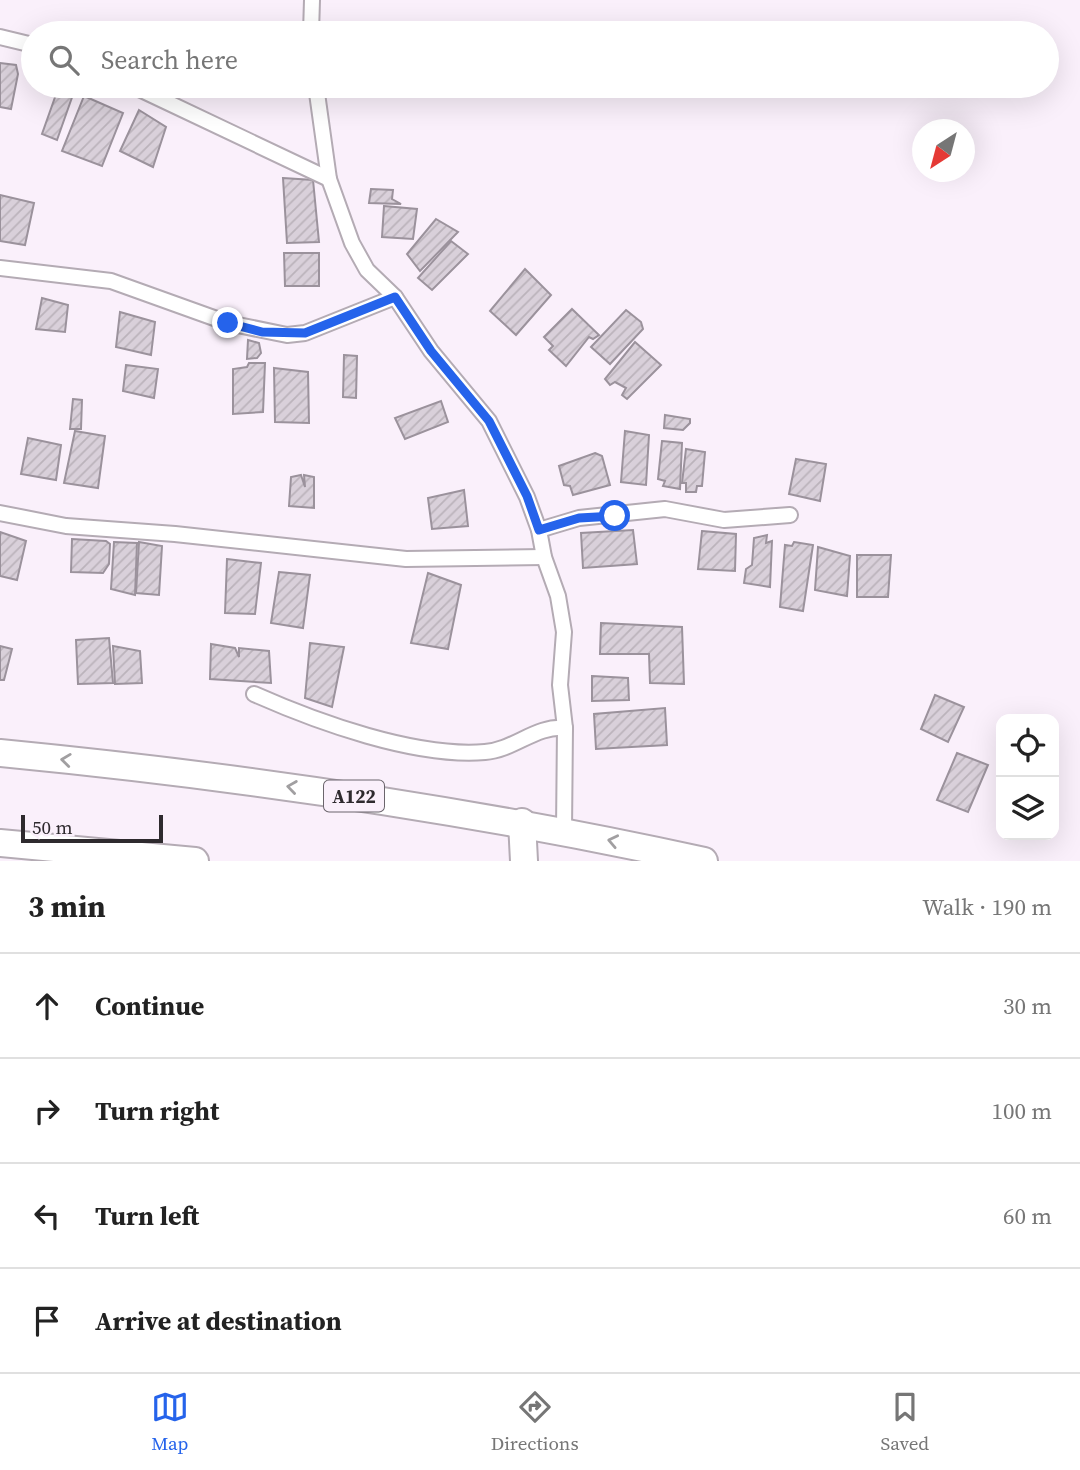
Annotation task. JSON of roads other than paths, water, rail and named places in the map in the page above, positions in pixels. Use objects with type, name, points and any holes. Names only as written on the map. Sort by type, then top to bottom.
[{"type":"highway","name":"A122","points":[[0,753],[239,780],[522,822],[704,861]]},
{"type":"highway","points":[[522,822],[524,861]]},
{"type":"highway","points":[[0,843],[195,861]]},
{"type":"street","points":[[311,21],[312,0]]},
{"type":"street","points":[[0,37],[21,43]]},
{"type":"street","points":[[157,98],[329,179]]},
{"type":"street","points":[[318,98],[329,179],[340,216],[367,270],[395,297],[431,351],[489,421],[527,496],[539,530],[544,557],[562,615],[559,685],[565,728],[564,830]]},
{"type":"street","points":[[0,268],[111,281],[228,323],[287,335],[305,333],[395,297]]},
{"type":"street","points":[[539,530],[579,518],[664,509],[724,520],[790,515]]},
{"type":"street","points":[[0,513],[78,527],[175,534],[406,559],[544,557]]},
{"type":"street","points":[[254,694],[308,718],[405,745],[438,750],[487,752],[517,743],[550,727],[565,728]]}]
